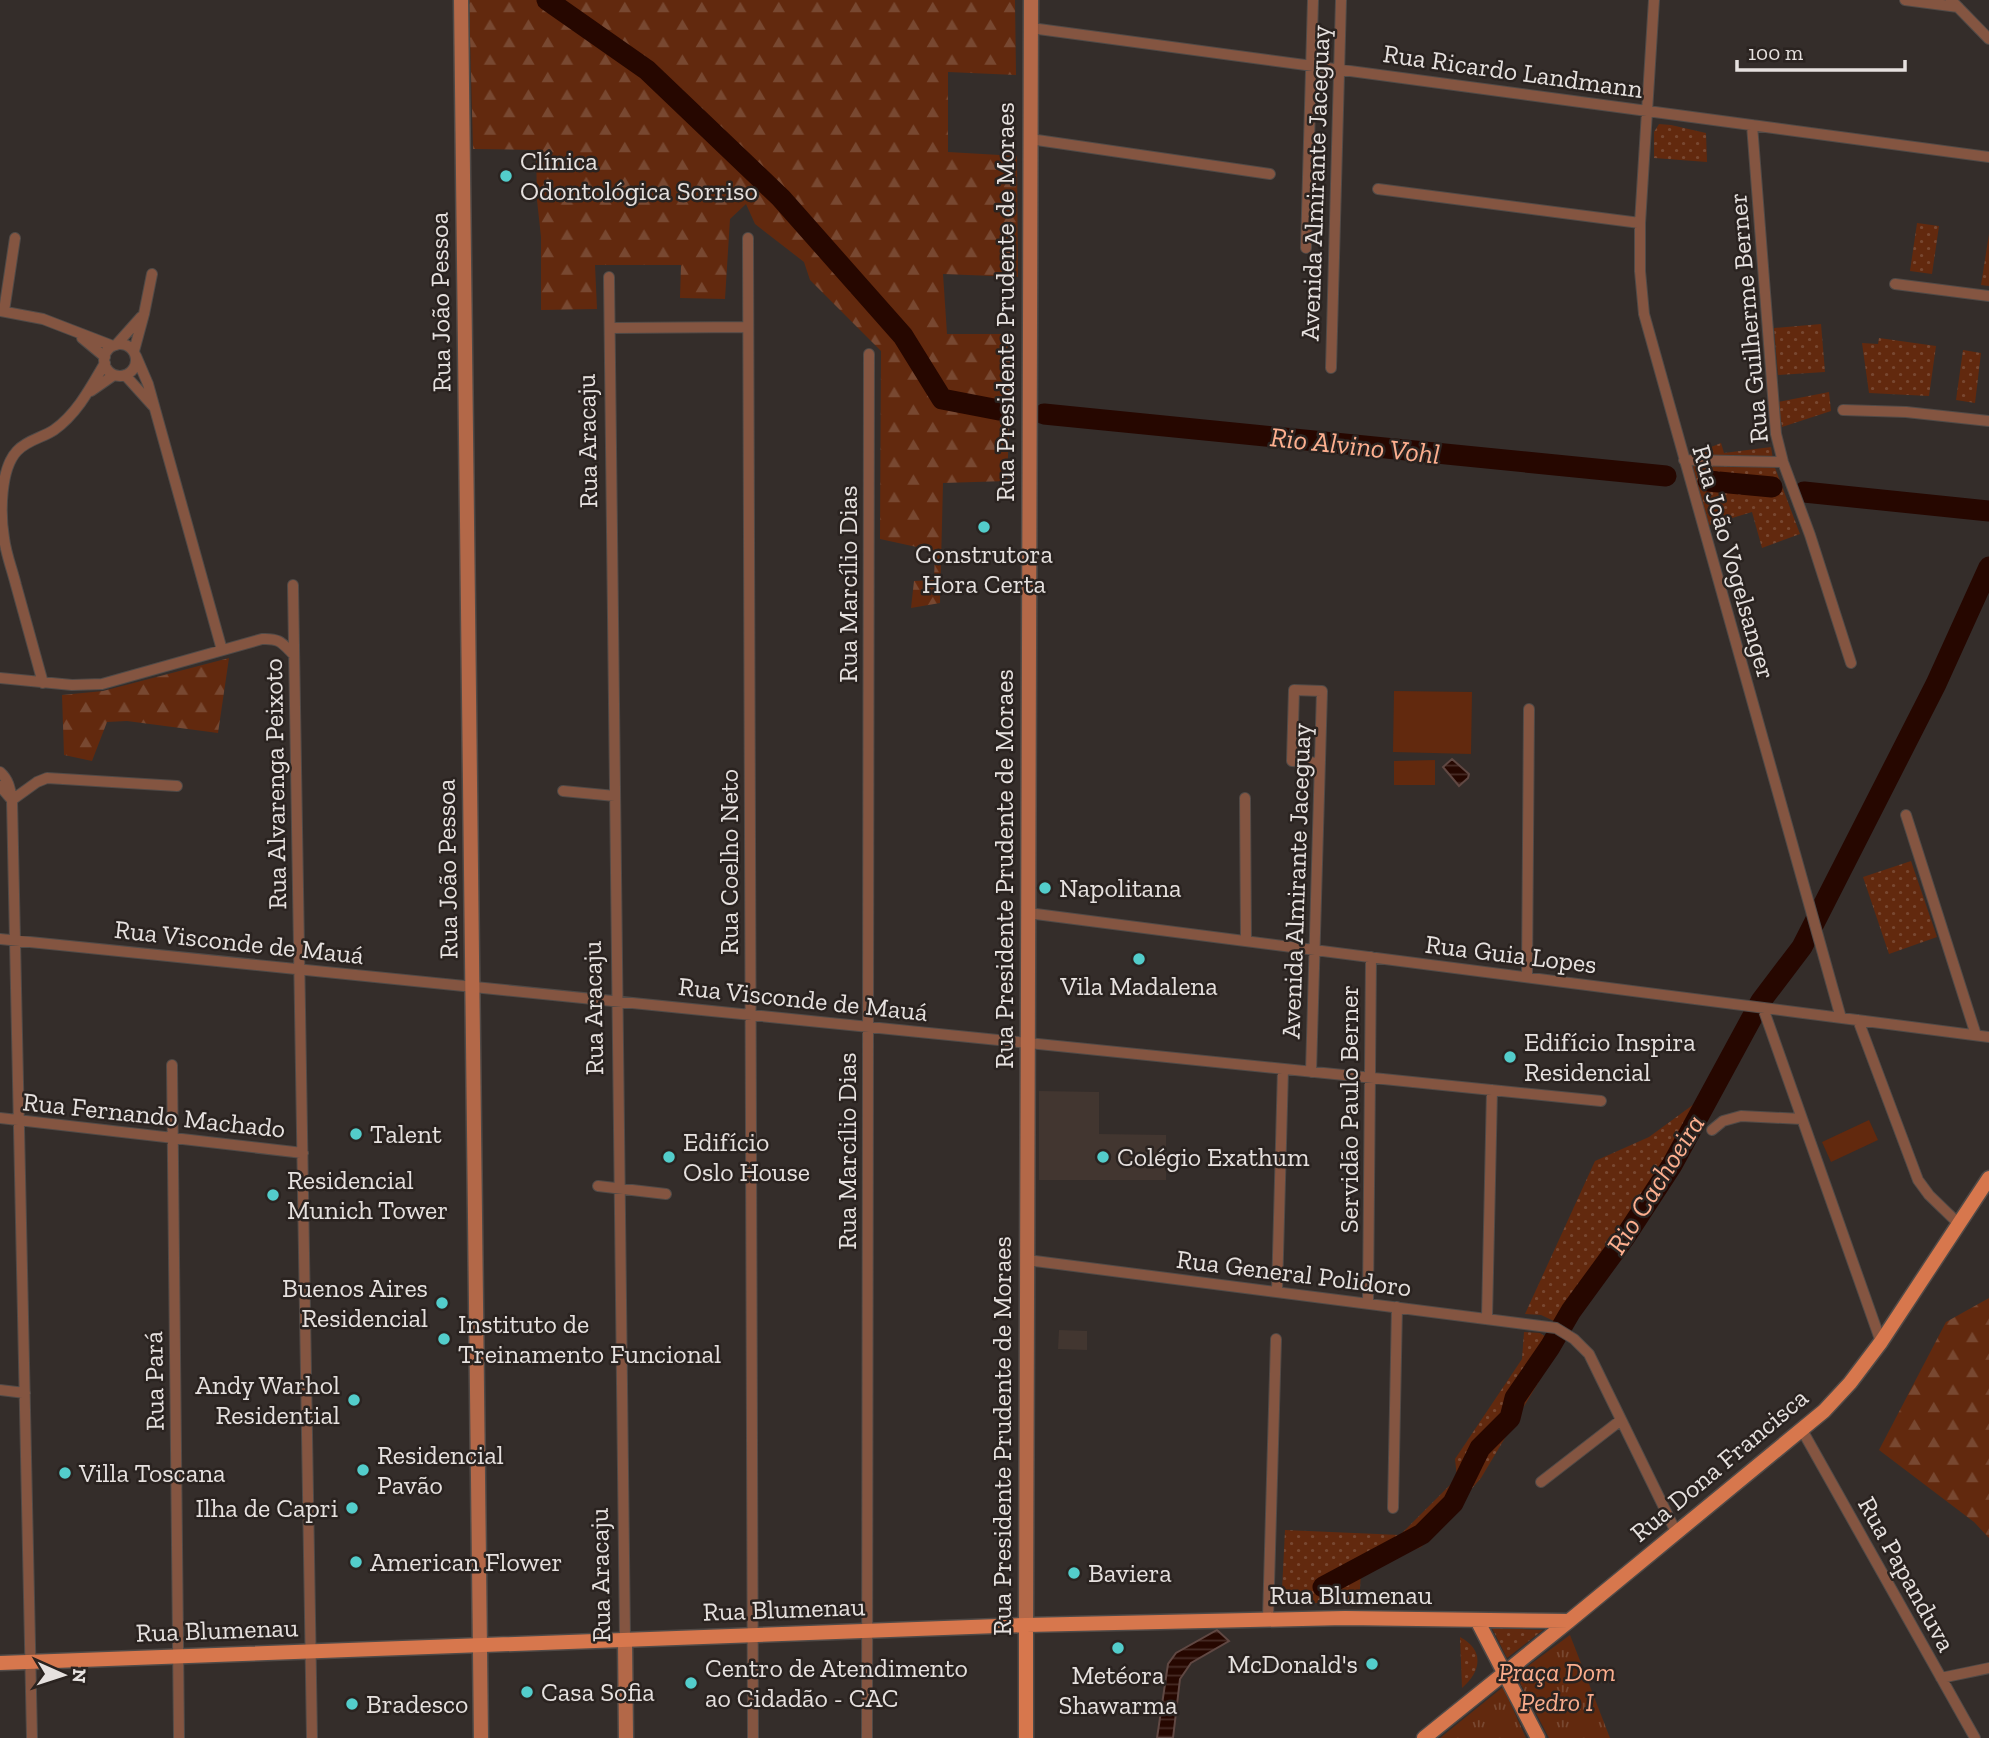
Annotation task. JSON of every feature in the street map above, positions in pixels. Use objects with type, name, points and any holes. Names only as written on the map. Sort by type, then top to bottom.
[{"type":"main road","name":"Rua Dona Francisca","points":[[1424,1738],[1802,1430],[1837,1398],[1881,1342],[1989,1178]]},
{"type":"main road","name":"Rua Blumenau","points":[[0,1663],[1026,1625],[1345,1618],[1569,1621]]},
{"type":"main road","points":[[1477,1620],[1538,1738]]},
{"type":"main road","name":"Rua Presidente Prudente de Moraes","points":[[1026,1625],[1026,1738]]},
{"type":"street","name":"Rua João Pessoa","points":[[461,0],[481,1738]]},
{"type":"street","name":"Rua Presidente Prudente de Moraes","points":[[1026,1625],[1031,0]]},
{"type":"street","name":"Avenida Almirante Jaceguay","points":[[1306,248],[1313,0]]},
{"type":"street","name":"Avenida Almirante Jaceguay","points":[[1331,368],[1341,0]]},
{"type":"street","name":"Rua João Vogelsanger","points":[[1654,0],[1640,223],[1640,282],[1644,314],[1841,1017]]},
{"type":"street","points":[[1905,0],[1954,4],[1989,39]]},
{"type":"street","name":"Rua Ricardo Landmann","points":[[1031,27],[1989,157]]},
{"type":"street","name":"Rua Guilherme Berner","points":[[1752,125],[1776,434],[1851,663]]},
{"type":"street","points":[[1030,139],[1270,174]]},
{"type":"street","points":[[1378,190],[1640,223]]},
{"type":"street","points":[[15,238],[2,311],[43,319],[115,346],[126,345],[134,354],[148,384],[222,650]]},
{"type":"street","name":"Rua Coelho Neto","points":[[748,238],[753,1738]]},
{"type":"street","points":[[87,393],[133,370],[136,361],[134,354],[152,274]]},
{"type":"street","name":"Rua Aracaju","points":[[609,277],[626,1738]]},
{"type":"street","points":[[1895,284],[1989,296]]},
{"type":"street","points":[[43,683],[2,539],[2,493],[5,474],[17,450],[26,443],[52,432],[68,420],[87,393],[109,349],[115,346],[144,314]]},
{"type":"street","points":[[610,328],[748,327]]},
{"type":"street","points":[[76,333],[105,360],[107,368],[119,375],[153,407]]},
{"type":"street","name":"Rua Marcílio Dias","points":[[867,1738],[869,354]]},
{"type":"street","points":[[1843,410],[1906,412],[1989,421]]},
{"type":"street","points":[[1684,460],[1783,462]]},
{"type":"street","name":"Rua Alvarenga Peixoto","points":[[293,585],[313,1738]]},
{"type":"street","points":[[0,678],[72,685],[102,684],[273,638],[294,655]]},
{"type":"street","name":"Avenida Almirante Jaceguay","points":[[1311,1072],[1315,950],[1322,691],[1294,690],[1292,761],[1320,763]]},
{"type":"street","points":[[1527,977],[1529,709]]},
{"type":"street","points":[[0,772],[10,786],[12,800],[32,1738]]},
{"type":"street","points":[[12,800],[47,778],[177,786]]},
{"type":"street","points":[[0,786],[12,800]]},
{"type":"street","points":[[564,790],[615,796]]},
{"type":"street","points":[[1245,798],[1246,941]]},
{"type":"street","points":[[1906,815],[1976,1035]]},
{"type":"street","name":"Rua Guia Lopes","points":[[1028,913],[1989,1037]]},
{"type":"street","name":"Rua Visconde de Mauá","points":[[0,939],[1601,1101]]},
{"type":"street","name":"Servidão Paulo Berner","points":[[1368,1303],[1371,957]]},
{"type":"street","points":[[1758,1007],[1802,1119],[1881,1342]]},
{"type":"street","points":[[1858,1020],[1918,1180],[1929,1195],[1960,1225]]},
{"type":"street","name":"Rua Pará","points":[[172,1065],[179,1738]]},
{"type":"street","name":"Avenida Almirante Jaceguay","points":[[1277,1292],[1283,1069]]},
{"type":"street","points":[[1487,1318],[1492,1090]]},
{"type":"street","points":[[1712,1130],[1723,1121],[1741,1116],[1802,1119]]},
{"type":"street","name":"Rua Fernando Machado","points":[[0,1118],[303,1153]]},
{"type":"street","points":[[598,1186],[666,1194]]},
{"type":"street","name":"Rua General Polidoro","points":[[1027,1260],[1487,1318],[1560,1330],[1589,1354],[1621,1420]]},
{"type":"street","points":[[1393,1508],[1397,1307]]},
{"type":"street","points":[[1268,1619],[1276,1339]]},
{"type":"street","points":[[0,1390],[25,1393]]},
{"type":"street","points":[[1541,1482],[1621,1420],[1676,1532]]},
{"type":"street","name":"Rua Papanduva","points":[[1802,1430],[1975,1738]]},
{"type":"street","points":[[1941,1678],[1989,1668]]},
{"type":"shaded area","points":[[1452,759],[1469,774],[1459,786],[1443,767]]},
{"type":"shaded area","name":"Colégio Exathum","points":[[1039,1091],[1099,1092],[1099,1134],[1166,1135],[1166,1180],[1039,1180]]},
{"type":"shaded area","points":[[1059,1330],[1087,1331],[1087,1350],[1058,1349]]},
{"type":"shaded area","points":[[1217,1630],[1229,1641],[1191,1663],[1180,1679],[1173,1738],[1157,1738],[1168,1664],[1176,1653]]},
{"type":"green space","points":[[469,0],[1015,0],[1016,75],[948,72],[948,152],[1017,156],[1018,277],[943,274],[947,334],[1013,334],[1007,481],[943,483],[940,603],[911,608],[914,581],[934,580],[935,551],[880,539],[881,351],[810,280],[804,262],[755,224],[746,204],[730,219],[725,299],[680,298],[681,265],[595,265],[597,309],[541,310],[541,237],[536,150],[473,149]]},
{"type":"green space","points":[[1659,124],[1706,133],[1707,162],[1654,158],[1654,132]]},
{"type":"green space","points":[[1917,223],[1939,226],[1932,274],[1910,271]]},
{"type":"green space","points":[[1989,234],[1989,286],[1981,285]]},
{"type":"green space","points":[[1821,324],[1825,372],[1778,375],[1774,328]]},
{"type":"green space","points":[[1879,338],[1936,346],[1929,396],[1869,393],[1862,343],[1878,344]]},
{"type":"green space","points":[[1963,350],[1981,353],[1975,403],[1956,400]]},
{"type":"green space","points":[[1829,392],[1831,411],[1782,427],[1778,402]]},
{"type":"green space","points":[[1721,443],[1724,453],[1771,447],[1774,465],[1800,534],[1762,548],[1752,512],[1709,525],[1689,456]]},
{"type":"green space","points":[[229,658],[218,733],[127,721],[107,722],[92,761],[64,755],[62,695],[103,691]]},
{"type":"green space","points":[[1394,691],[1472,692],[1471,754],[1393,752]]},
{"type":"green space","points":[[1435,760],[1435,785],[1394,785],[1394,761]]},
{"type":"green space","points":[[1911,861],[1937,937],[1889,954],[1863,877]]},
{"type":"green space","points":[[1705,1096],[1680,1135],[1678,1144],[1672,1148],[1656,1187],[1628,1218],[1626,1228],[1618,1236],[1619,1244],[1614,1260],[1598,1270],[1585,1289],[1582,1287],[1579,1290],[1567,1314],[1556,1322],[1541,1315],[1525,1314],[1595,1161],[1649,1137]]},
{"type":"green space","points":[[1869,1120],[1878,1140],[1831,1162],[1822,1142]]},
{"type":"green space","points":[[1989,1298],[1989,1538],[1974,1522],[1879,1450],[1946,1322]]},
{"type":"green space","points":[[1524,1332],[1540,1333],[1560,1346],[1481,1478],[1421,1547],[1380,1562],[1361,1573],[1359,1603],[1309,1603],[1307,1597],[1282,1590],[1285,1530],[1400,1535],[1457,1478],[1455,1459],[1522,1359]]},
{"type":"green space","points":[[1492,1628],[1543,1630],[1507,1658]]},
{"type":"green space","name":"Praça Dom Pedro I","points":[[1570,1635],[1610,1738],[1549,1738],[1516,1675]]},
{"type":"green space","points":[[1460,1637],[1474,1648],[1478,1661],[1473,1675],[1462,1688]]},
{"type":"green space","points":[[1503,1687],[1526,1738],[1440,1738]]},
{"type":"waterway","name":"Rio Alvino Vohl","points":[[547,0],[647,70],[781,198],[903,336],[942,399],[999,410]]},
{"type":"waterway","name":"Rio Alvino Vohl","points":[[1044,414],[1666,476]]},
{"type":"waterway","name":"Rio Alvino Vohl","points":[[1708,481],[1772,487]]},
{"type":"waterway","name":"Rio Alvino Vohl","points":[[1804,492],[1989,511]]},
{"type":"waterway","name":"Rio Cachoeira","points":[[1323,1587],[1422,1534],[1453,1503],[1480,1448],[1510,1418],[1515,1398],[1571,1311],[1625,1237],[1672,1165],[1761,1001],[1802,947],[1936,684],[1989,567]]},
{"type":"place","name":"Clínica Odontológica Sorriso","points":[[506,176]]},
{"type":"place","name":"Construtora Hora Certa","points":[[984,527]]},
{"type":"place","name":"Napolitana","points":[[1045,888]]},
{"type":"place","name":"Vila Madalena","points":[[1139,959]]},
{"type":"place","name":"Edifício Inspira Residencial","points":[[1510,1057]]},
{"type":"place","name":"Talent","points":[[356,1134]]},
{"type":"place","name":"Edifício Oslo House","points":[[669,1157]]},
{"type":"place","name":"Colégio Exathum","points":[[1103,1157]]},
{"type":"place","name":"Residencial Munich Tower","points":[[273,1195]]},
{"type":"place","name":"Buenos Aires Residencial","points":[[442,1303]]},
{"type":"place","name":"Instituto de Treinamento Funcional","points":[[444,1339]]},
{"type":"place","name":"Andy Warhol Residential","points":[[354,1400]]},
{"type":"place","name":"Residencial Pavão","points":[[363,1470]]},
{"type":"place","name":"Villa Toscana","points":[[65,1473]]},
{"type":"place","name":"Ilha de Capri","points":[[352,1508]]},
{"type":"place","name":"American Flower","points":[[356,1562]]},
{"type":"place","name":"Baviera","points":[[1074,1573]]},
{"type":"place","name":"Metéora Shawarma","points":[[1118,1648]]},
{"type":"place","name":"McDonald's","points":[[1372,1664]]},
{"type":"place","name":"Centro de Atendimento ao Cidadão - CAC","points":[[691,1683]]},
{"type":"place","name":"Casa Sofia","points":[[527,1692]]},
{"type":"place","name":"Bradesco","points":[[352,1704]]}]
